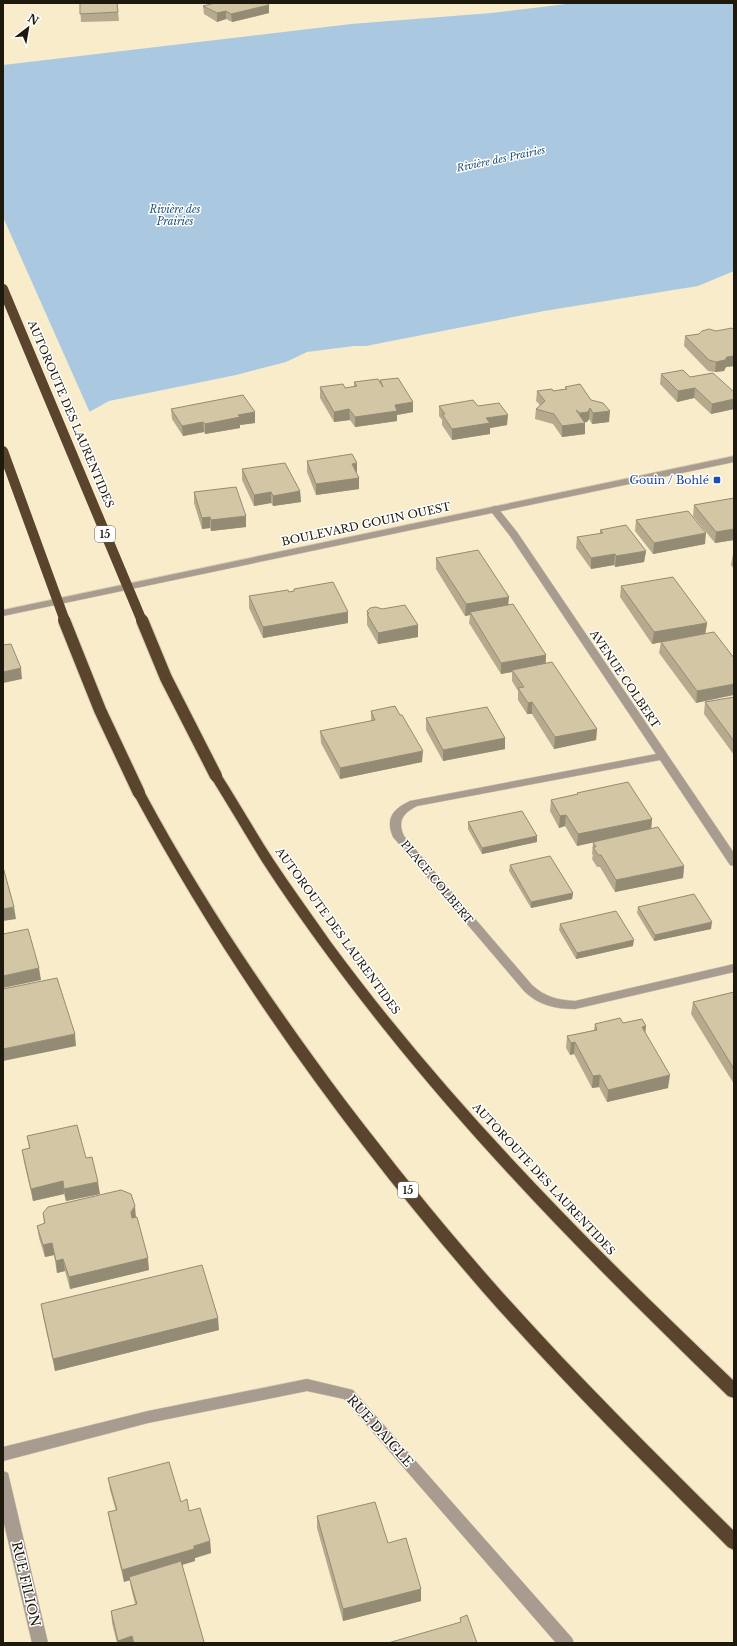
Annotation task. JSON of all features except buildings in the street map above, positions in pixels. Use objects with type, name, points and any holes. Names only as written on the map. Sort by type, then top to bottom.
[{"type":"highway","name":"AUTOROUTE DES LAURENTIDES","points":[[3,289],[166,678],[216,776],[247,829],[307,919],[349,976],[416,1060],[496,1152],[576,1237],[653,1314],[734,1391]]},
{"type":"highway","name":"15","points":[[3,451],[81,663],[107,727],[176,861],[252,981],[383,1160],[461,1255],[518,1320],[663,1472],[734,1542]]},
{"type":"street","name":"BOULEVARD GOUIN OUEST","points":[[3,613],[734,458]]},
{"type":"street","name":"AVENUE COLBERT","points":[[494,509],[514,534],[734,862]]},
{"type":"street","name":"PLACE COLBERT","points":[[662,756],[414,803],[401,811],[395,821],[394,826],[399,837],[533,994],[548,1002],[566,1005],[579,1004],[734,968]]},
{"type":"street","name":"RUE DAIGLE","points":[[3,1454],[148,1417],[307,1385],[348,1394],[566,1643]]},
{"type":"street","name":"RUE FILION","points":[[3,1478],[7,1504],[40,1643]]},
{"type":"water","name":"Rivière des Prairies","points":[[575,3],[734,3],[734,271],[698,286],[544,311],[366,346],[354,346],[307,352],[286,362],[236,375],[109,401],[91,411],[3,426],[3,65],[351,24],[491,13]]},
{"type":"pier","points":[[3,217],[90,413],[3,428]]},
{"type":"place","name":"Gouin / Bohlé","points":[[717,480]]}]
